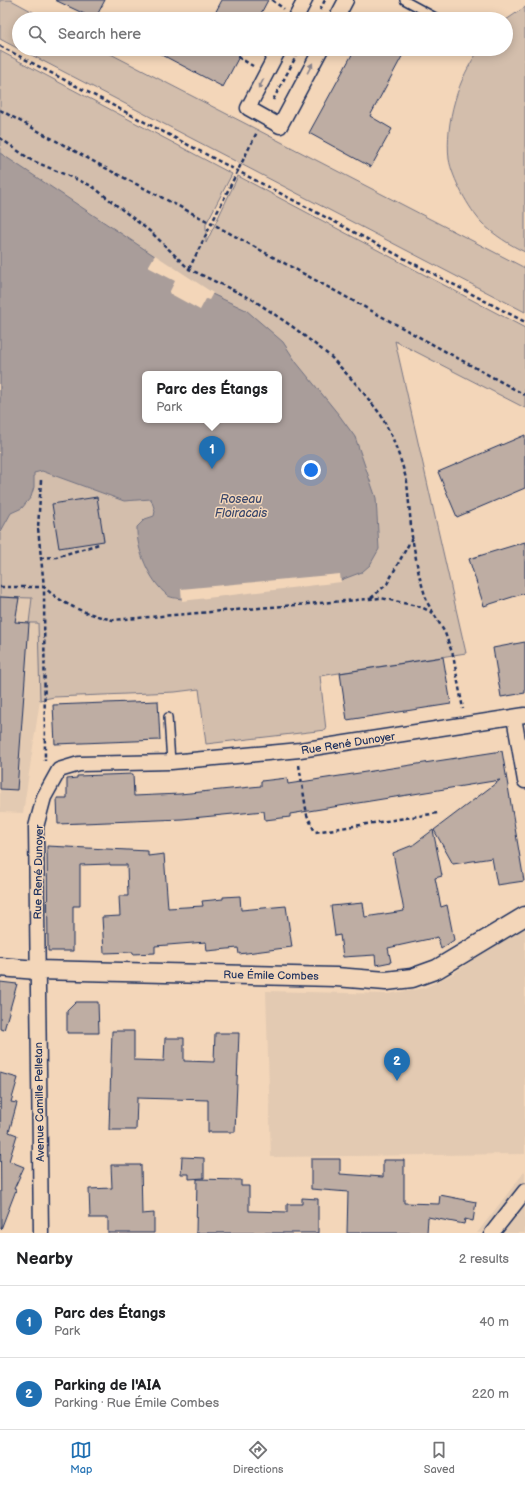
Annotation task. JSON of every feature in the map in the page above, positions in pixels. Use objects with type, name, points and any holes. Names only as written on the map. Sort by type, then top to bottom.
[{"type":"street","points":[[298,12],[305,0]]},
{"type":"street","points":[[340,12],[346,0]]},
{"type":"street","points":[[275,56],[248,108],[280,126],[317,56]]},
{"type":"street","points":[[520,716],[525,781]]},
{"type":"street","name":"Rue René Dunoyer","points":[[37,970],[36,827],[44,797],[59,770],[79,764],[171,762],[296,751],[520,716]]},
{"type":"street","name":"Rue Émile Combes","points":[[0,967],[37,970],[336,977],[386,981],[412,978],[437,969],[525,916]]},
{"type":"street","name":"Avenue Camille Pelletan","points":[[37,970],[41,1233]]},
{"type":"street","points":[[492,1233],[525,1191]]},
{"type":"lane","points":[[404,0],[426,12]]},
{"type":"lane","points":[[168,717],[171,762]]},
{"type":"path","points":[[0,46],[12,52]]},
{"type":"path","points":[[19,56],[525,322]]},
{"type":"path","points":[[0,110],[111,171],[211,223],[525,395]]},
{"type":"path","points":[[0,138],[31,160],[92,186],[152,233],[189,269],[252,299],[293,327],[330,356],[358,386],[381,415],[402,464],[409,494],[412,537],[419,575],[427,602],[435,613],[453,655],[466,724]]},
{"type":"path","points":[[189,269],[238,170]]},
{"type":"path","points":[[41,480],[38,528],[44,587],[45,768],[53,782]]},
{"type":"path","points":[[371,598],[387,584],[406,552],[412,537]]},
{"type":"path","points":[[40,558],[56,557],[99,544]]},
{"type":"path","points":[[0,587],[44,587],[54,597],[84,613],[114,620],[371,598],[381,598],[421,607],[435,613]]},
{"type":"path","points":[[296,751],[307,815],[315,832],[438,813]]},
{"type":"shaded area","points":[[0,0],[11,0],[33,12],[12,12],[12,45],[0,39]]},
{"type":"shaded area","points":[[525,7],[525,252],[492,232],[477,217],[462,193],[454,175],[449,159],[448,145],[451,116],[459,87],[465,73],[475,56],[513,56],[513,15]]},
{"type":"shaded area","points":[[0,51],[232,174],[206,224],[206,243],[238,176],[525,328],[525,408],[395,341],[466,653],[320,676],[326,730],[206,744],[199,689],[175,692],[54,697],[40,700],[38,623],[29,623],[32,598],[0,597]]},
{"type":"shaded area","points":[[33,56],[115,56],[525,268],[525,312]]},
{"type":"shaded area","points":[[0,588],[42,590],[40,700],[23,813],[0,812]]},
{"type":"shaded area","points":[[525,925],[525,1154],[271,1157],[266,991],[387,994],[424,988],[454,973]]},
{"type":"shaded area","points":[[525,1171],[525,1233],[477,1233]]},
{"type":"water","name":"Roseau Floiracais","points":[[0,153],[212,294],[246,310],[283,342],[296,362],[355,437],[376,498],[379,549],[370,565],[362,572],[341,580],[182,599],[168,596],[161,589],[149,573],[141,554],[137,536],[137,527],[145,519],[154,516],[155,511],[151,499],[124,501],[42,471],[34,473],[34,487],[31,497],[22,508],[11,513],[0,533]]},
{"type":"pier","points":[[155,255],[213,293],[209,300],[206,299],[200,310],[169,293],[175,281],[148,267]]},
{"type":"pier","points":[[340,574],[341,582],[182,601],[181,589]]},
{"type":"building","points":[[55,0],[105,0],[99,12],[80,12]]},
{"type":"building","points":[[222,0],[268,0],[262,12],[216,12]]},
{"type":"building","points":[[164,56],[239,56],[223,87]]},
{"type":"building","points":[[351,56],[402,56],[370,116],[392,129],[371,167],[309,133]]},
{"type":"building","points":[[525,435],[525,488],[457,517],[438,472]]},
{"type":"building","points":[[97,497],[104,541],[59,548],[52,504]]},
{"type":"building","points":[[525,542],[525,593],[484,606],[469,559]]},
{"type":"building","points":[[0,597],[19,598],[15,622],[29,623],[17,790],[0,789]]},
{"type":"building","points":[[525,642],[525,693],[501,697],[493,648]]},
{"type":"building","points":[[443,657],[451,704],[347,720],[340,673]]},
{"type":"building","points":[[158,701],[160,740],[55,744],[53,705]]},
{"type":"building","points":[[502,751],[524,881],[497,885],[492,858],[453,864],[434,830],[500,780],[290,814],[290,817],[265,820],[264,811],[182,819],[58,824],[57,798],[67,798],[67,779],[77,778],[77,776],[133,774],[134,796],[180,794],[261,786],[261,781],[287,778],[288,784]]},
{"type":"building","points":[[433,830],[442,876],[435,878],[441,907],[447,905],[454,940],[441,949],[438,937],[388,948],[391,962],[376,965],[375,955],[343,957],[340,935],[335,936],[331,906],[363,903],[365,917],[404,911],[393,853],[413,845]]},
{"type":"building","points":[[47,846],[148,851],[148,856],[164,854],[168,908],[203,906],[202,901],[223,899],[223,897],[240,896],[241,910],[286,906],[292,947],[239,954],[238,948],[207,951],[206,942],[155,946],[155,953],[104,953],[102,917],[120,916],[119,896],[128,896],[127,865],[110,864],[80,865],[80,906],[73,906],[73,951],[48,951]]},
{"type":"building","points":[[0,982],[17,984],[4,1030],[0,1029]]},
{"type":"building","points":[[76,1002],[98,1002],[99,1033],[67,1033],[67,1011]]},
{"type":"building","points":[[112,1031],[134,1031],[134,1060],[164,1061],[165,1038],[184,1038],[184,1061],[214,1062],[215,1033],[239,1033],[235,1132],[208,1132],[208,1100],[137,1098],[136,1130],[109,1130]]},
{"type":"building","points":[[0,1073],[18,1078],[11,1102],[17,1103],[9,1132],[17,1135],[9,1161],[24,1167],[14,1189],[16,1190],[1,1229]]},
{"type":"building","points":[[182,1157],[204,1158],[204,1178],[189,1179],[189,1174],[181,1174]]},
{"type":"building","points":[[311,1159],[340,1159],[340,1174],[383,1177],[383,1160],[404,1160],[404,1203],[439,1204],[440,1195],[476,1202],[473,1221],[465,1219],[464,1224],[428,1217],[427,1233],[347,1233],[348,1192],[311,1189]]},
{"type":"building","points":[[111,1165],[141,1165],[142,1214],[154,1213],[154,1233],[108,1233],[108,1218],[90,1218],[89,1189],[112,1188]]},
{"type":"building","points":[[197,1179],[241,1180],[241,1186],[249,1186],[249,1211],[287,1212],[287,1204],[302,1204],[302,1198],[318,1199],[318,1233],[196,1233]]},
{"type":"place","name":"Parc des Étangs","points":[[212,469]]},
{"type":"place","name":"Parking de l'AIA","points":[[397,1081]]}]
